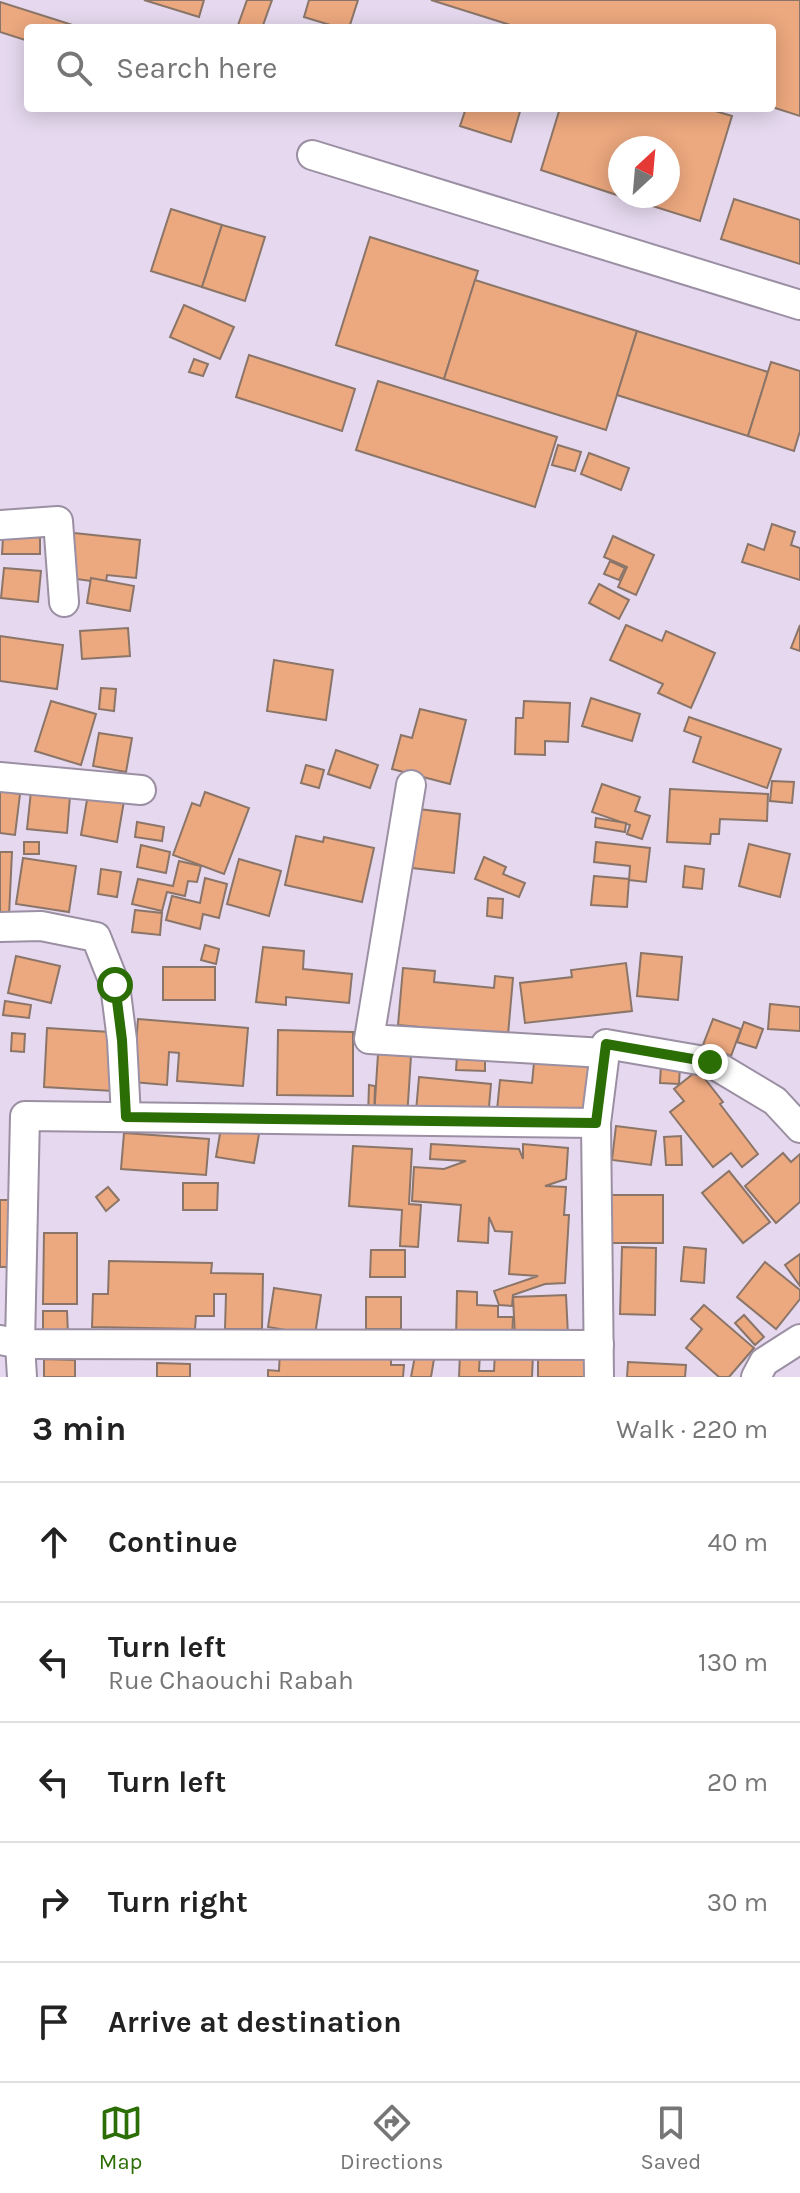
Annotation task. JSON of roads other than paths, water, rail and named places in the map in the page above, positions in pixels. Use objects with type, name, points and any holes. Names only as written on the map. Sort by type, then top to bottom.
[{"type":"street","points":[[312,155],[800,305]]},
{"type":"street","points":[[0,525],[58,521],[64,602]]},
{"type":"street","points":[[0,777],[141,790]]},
{"type":"street","points":[[411,785],[369,1039],[604,1053]]},
{"type":"street","points":[[0,927],[41,926],[96,937],[115,985],[122,1040],[126,1117]]},
{"type":"street","points":[[599,1377],[596,1123],[606,1044],[710,1062],[775,1101],[800,1128]]},
{"type":"street","points":[[22,1377],[7,1343],[25,1116],[596,1123]]},
{"type":"street","points":[[756,1377],[764,1362],[800,1339]]},
{"type":"street","points":[[7,1343],[599,1345]]}]
